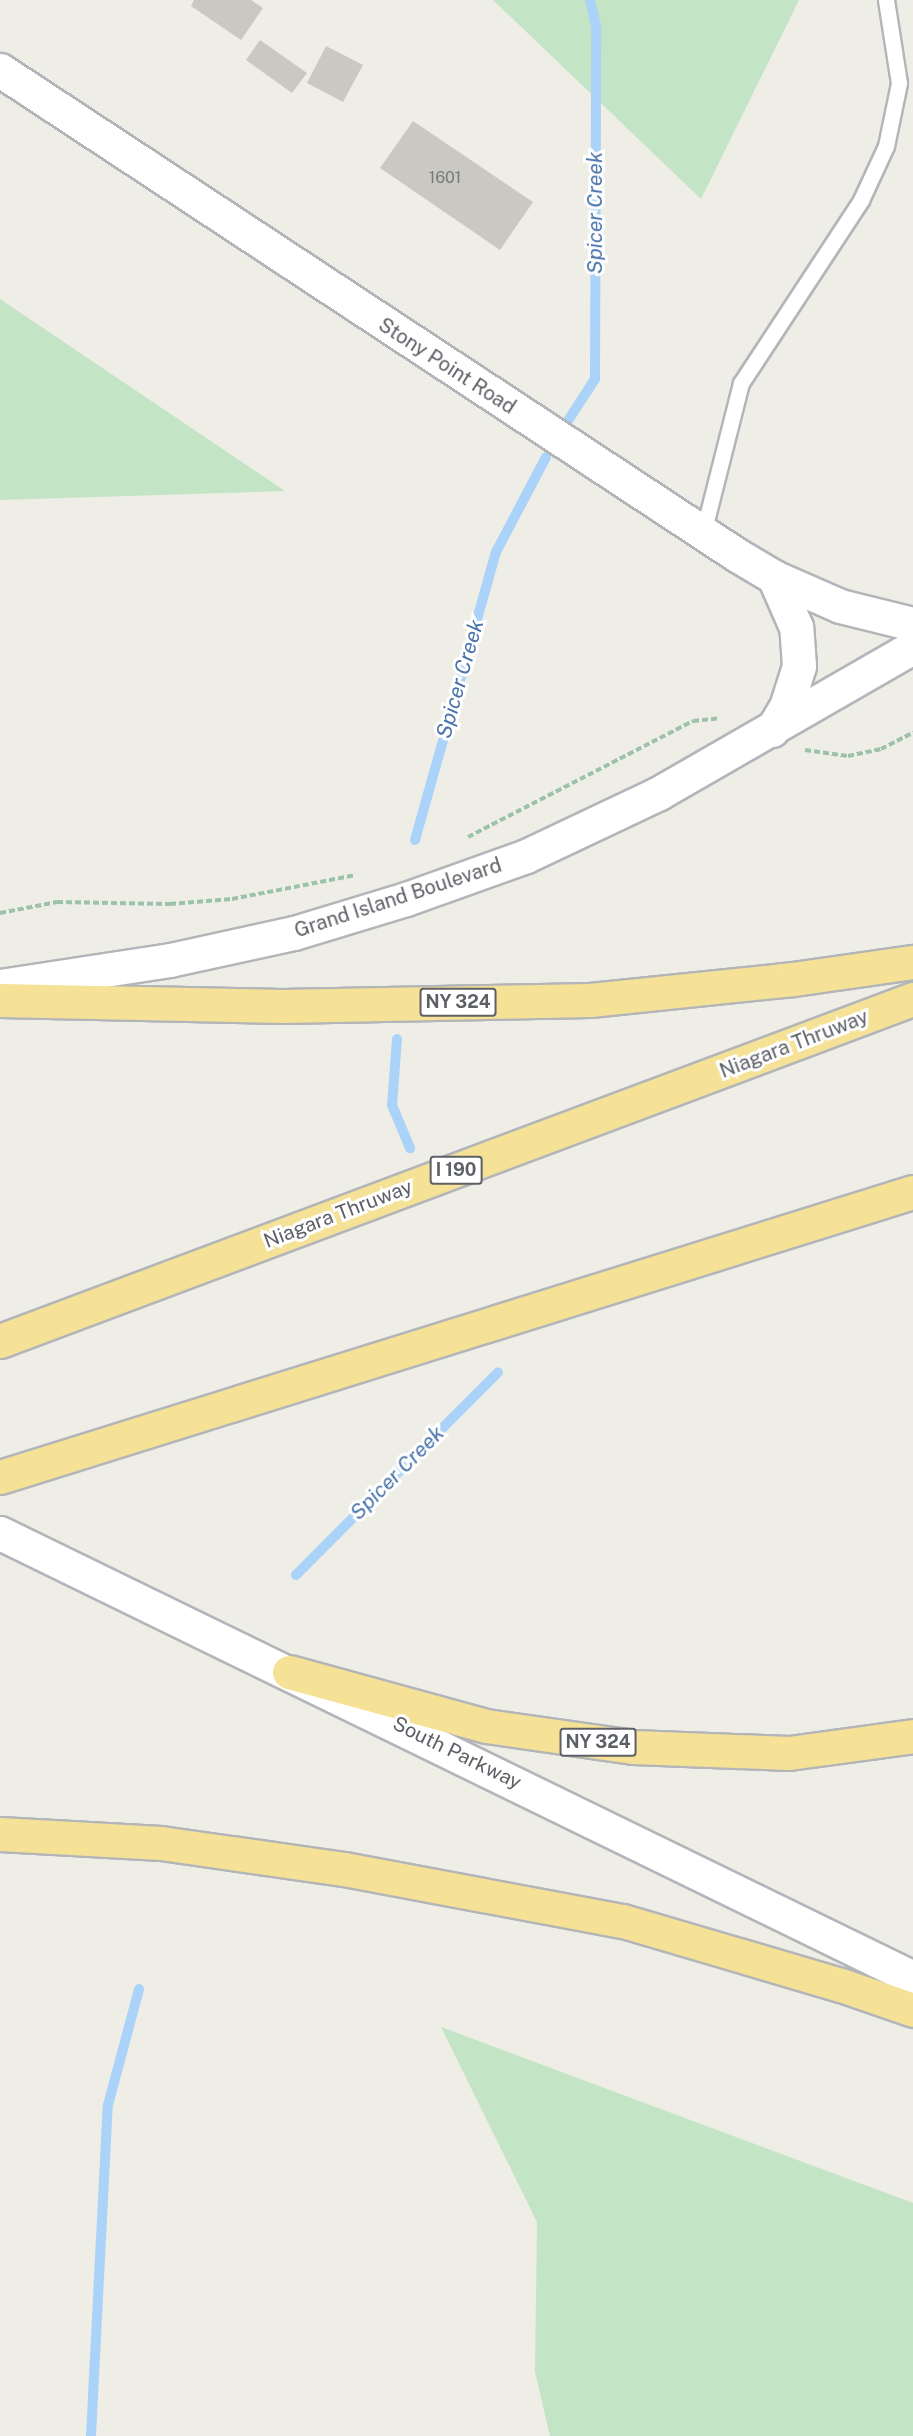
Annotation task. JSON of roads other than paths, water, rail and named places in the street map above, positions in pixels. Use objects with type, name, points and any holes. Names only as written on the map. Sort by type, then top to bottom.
[{"type":"highway","name":"NY 324","points":[[0,1000],[282,1006],[590,1000],[793,979],[913,962]]},
{"type":"highway","name":"Niagara Thruway","points":[[0,1341],[913,999]]},
{"type":"highway","points":[[0,1477],[913,1192]]},
{"type":"highway","name":"NY 324","points":[[289,1672],[486,1726],[633,1747],[789,1753],[913,1736]]},
{"type":"highway","points":[[0,1834],[161,1843],[344,1869],[623,1921],[842,1985],[913,2010]]},
{"type":"main road","name":"Stony Point Road","points":[[0,70],[703,533],[774,577],[840,606],[913,624]]},
{"type":"main road","points":[[774,577],[796,627],[799,666],[786,707],[783,740]]},
{"type":"main road","points":[[783,740],[913,648]]},
{"type":"main road","name":"Grand Island Boulevard","points":[[0,986],[193,955],[294,933],[406,900],[526,856],[659,793],[783,740]]},
{"type":"main road","name":"South Parkway","points":[[0,1533],[913,1978]]},
{"type":"lane","points":[[703,533],[741,383],[861,200],[886,146],[899,82],[886,0]]},
{"type":"waterway","name":"Spicer Creek","points":[[569,419],[595,379],[596,26],[590,0]]},
{"type":"waterway","name":"Spicer Creek","points":[[415,840],[496,552],[546,457]]},
{"type":"waterway","name":"Spicer Creek","points":[[397,1039],[392,1105],[410,1148]]},
{"type":"waterway","name":"Spicer Creek","points":[[296,1575],[498,1372]]},
{"type":"waterway","points":[[91,2436],[108,2105],[139,1989]]}]
